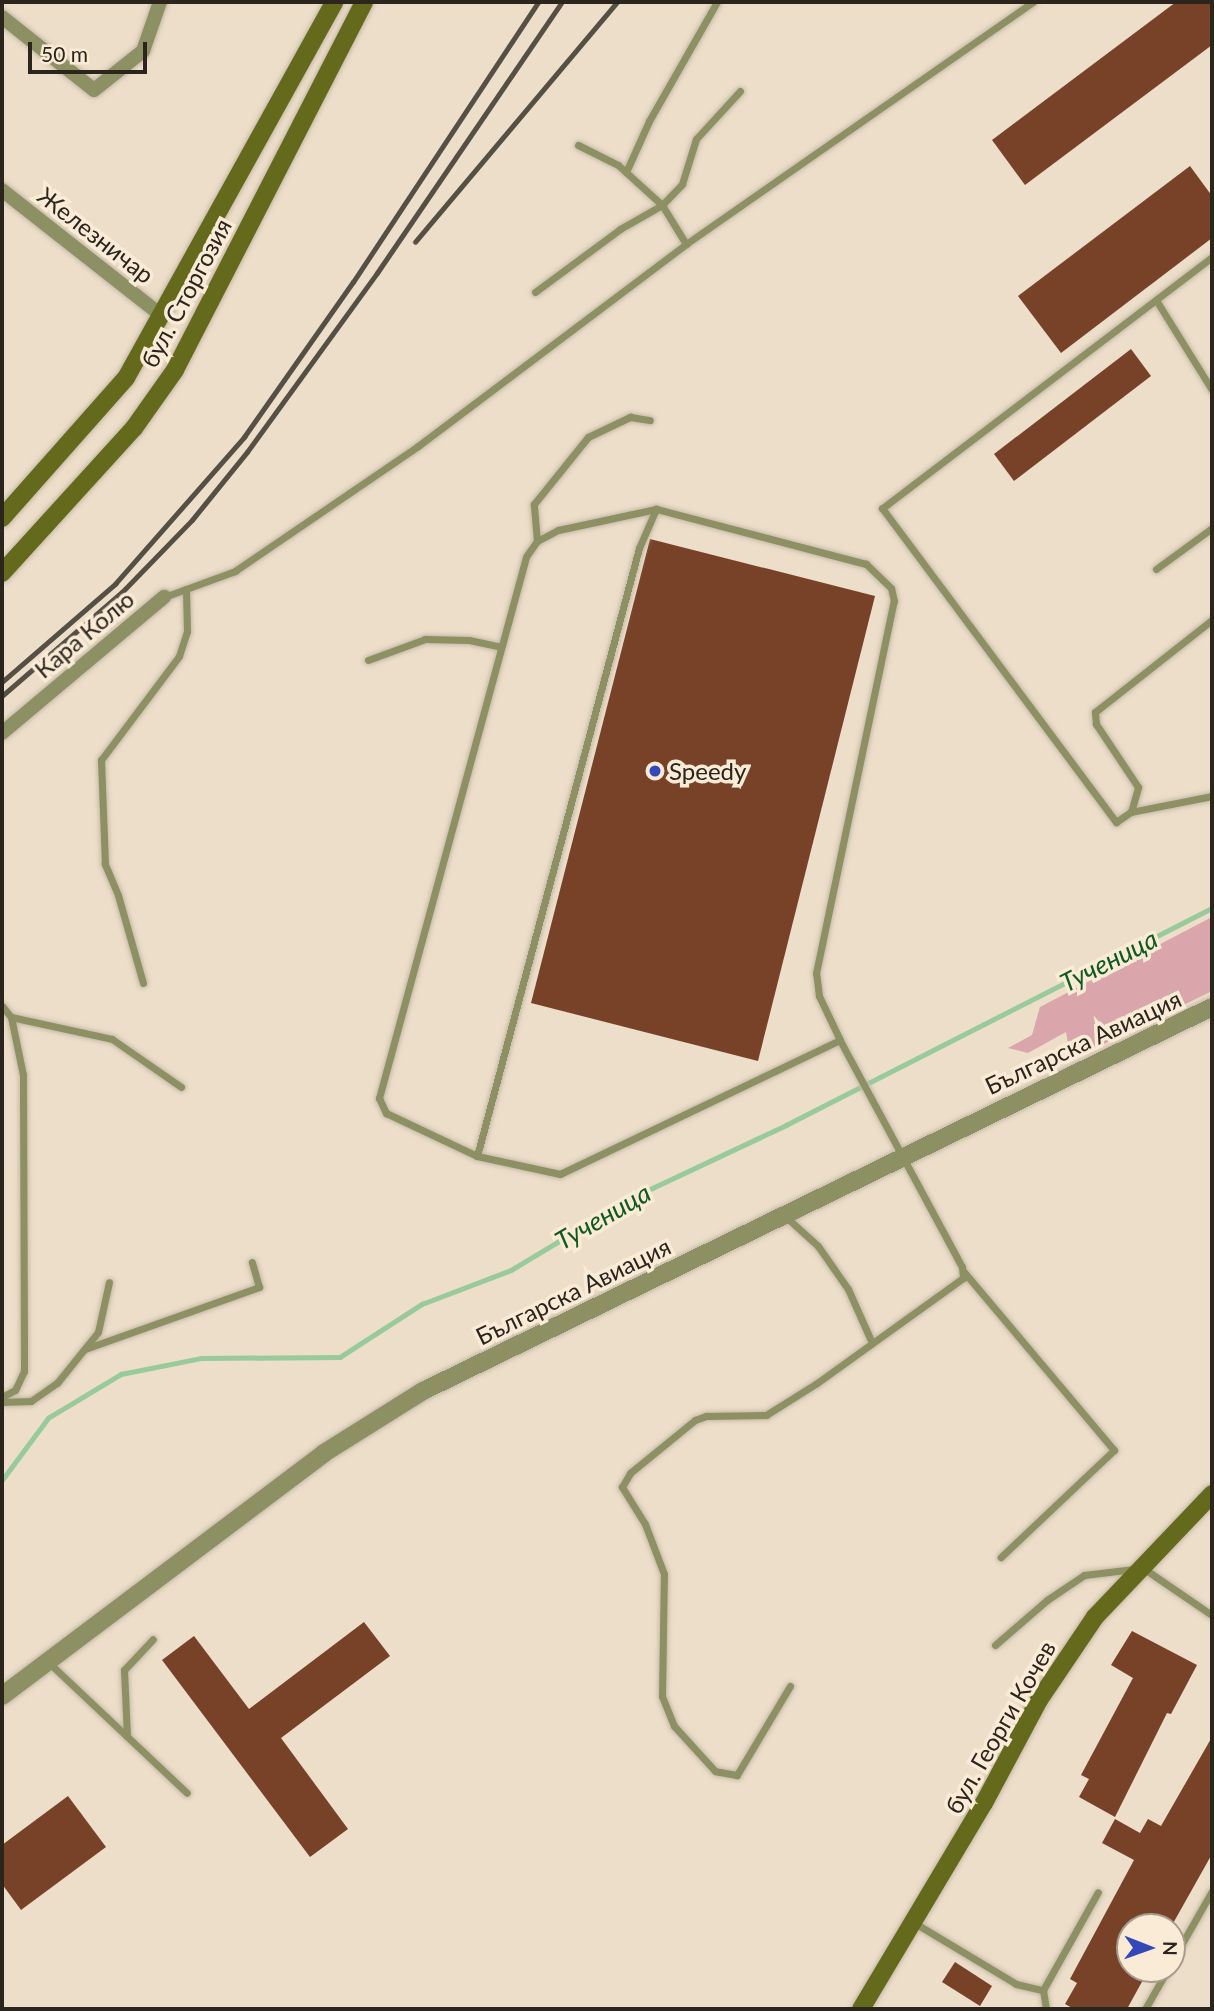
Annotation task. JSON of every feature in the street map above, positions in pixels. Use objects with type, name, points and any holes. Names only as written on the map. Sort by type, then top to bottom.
[{"type":"main road","name":"бул. Сторгозия","points":[[2,518],[126,378],[334,2]]},
{"type":"main road","name":"бул. Сторгозия","points":[[2,573],[134,428],[175,370],[364,2]]},
{"type":"main road","name":"бул. Георги Кочев","points":[[861,2009],[1039,1700],[1095,1617],[1212,1494]]},
{"type":"street","points":[[2,17],[94,90],[143,51],[160,2]]},
{"type":"street","name":"Железничар","points":[[2,190],[162,316]]},
{"type":"street","name":"Кара Колю","points":[[2,733],[164,597]]},
{"type":"street","name":"Българска Авиация","points":[[2,1696],[324,1454],[424,1391],[1212,1007]]},
{"type":"lane","points":[[626,172],[649,121],[717,2]]},
{"type":"lane","points":[[164,597],[235,571],[395,462],[686,244],[1033,2]]},
{"type":"lane","points":[[535,292],[620,229],[662,205],[682,184],[696,139],[740,91]]},
{"type":"lane","points":[[578,145],[626,172],[662,205],[686,244]]},
{"type":"lane","points":[[1212,257],[882,508],[1116,822],[1131,812],[1212,796]]},
{"type":"lane","points":[[1156,300],[1212,390]]},
{"type":"lane","points":[[537,541],[534,504],[588,437],[630,417],[650,420]]},
{"type":"lane","points":[[477,1156],[639,548],[656,509]]},
{"type":"lane","points":[[839,1040],[561,1174],[477,1156],[402,1124],[386,1113],[379,1098],[526,556],[537,541],[558,530],[656,509],[866,564],[891,588],[894,601],[816,973],[819,996],[900,1157],[963,1272],[1114,1450],[1001,1557]]},
{"type":"lane","points":[[1156,569],[1212,528]]},
{"type":"lane","points":[[143,983],[118,895],[104,864],[101,760],[179,656],[187,631],[186,589]]},
{"type":"lane","points":[[1131,812],[1138,787],[1097,724],[1095,712],[1212,620]]},
{"type":"lane","points":[[368,660],[425,639],[468,640],[501,647]]},
{"type":"lane","points":[[2,1006],[10,1017],[23,1074],[24,1371],[15,1390],[2,1399]]},
{"type":"lane","points":[[10,1017],[112,1039],[181,1087]]},
{"type":"lane","points":[[783,1214],[818,1246],[848,1289],[872,1343]]},
{"type":"lane","points":[[85,1349],[259,1287],[251,1262]]},
{"type":"lane","points":[[790,1686],[737,1775],[715,1771],[674,1726],[662,1696],[664,1574],[645,1524],[622,1488],[624,1479],[695,1420],[706,1416],[766,1415],[961,1282],[963,1272]]},
{"type":"lane","points":[[2,1399],[31,1401],[57,1383],[98,1332],[109,1282]]},
{"type":"lane","points":[[995,1645],[1047,1600],[1084,1575],[1143,1568],[1212,1615]]},
{"type":"lane","points":[[127,1736],[124,1670],[153,1639]]},
{"type":"lane","points":[[47,1661],[187,1793]]},
{"type":"lane","points":[[1186,1936],[1212,1891]]},
{"type":"lane","points":[[1046,2009],[1043,1990],[1098,1892]]},
{"type":"lane","points":[[913,1922],[1016,1984],[1043,1990]]},
{"type":"lane","points":[[1145,2009],[1160,1983]]},
{"type":"shaded area","points":[[1212,917],[1212,991],[1071,1060],[1066,1032],[1028,1053],[1008,1048],[1032,1035],[1040,1007]]},
{"type":"building","points":[[1176,2],[1212,2],[1212,45],[1025,185],[992,140]]},
{"type":"building","points":[[1190,166],[1212,196],[1212,238],[1061,353],[1018,296]]},
{"type":"building","points":[[1131,349],[1151,376],[1014,481],[994,454]]},
{"type":"building","points":[[650,539],[875,596],[758,1061],[531,1003]]},
{"type":"building","points":[[364,1622],[390,1656],[281,1738],[348,1829],[310,1857],[162,1660],[194,1636],[249,1709]]},
{"type":"building","points":[[1132,1631],[1197,1665],[1171,1714],[1167,1713],[1115,1817],[1079,1797],[1089,1779],[1081,1775],[1133,1678],[1111,1665]]},
{"type":"building","points":[[1212,1737],[1212,1854],[1179,1913],[1116,1913],[1116,1983],[1141,1983],[1127,2009],[1074,2009],[1065,2004],[1077,1983],[1070,1979],[1134,1860],[1102,1843],[1115,1819],[1140,1833],[1148,1819],[1161,1826]]},
{"type":"building","points":[[68,1796],[106,1847],[21,1910],[2,1884],[2,1845]]},
{"type":"building","points":[[955,1962],[992,1986],[980,2006],[942,1982]]},
{"type":"waterway","name":"Тученица","points":[[2,1480],[48,1418],[121,1374],[201,1358],[340,1357],[422,1304],[511,1270],[629,1199],[786,1125],[1212,908]]},
{"type":"railway","points":[[2,682],[115,584],[244,437],[353,282],[538,2]]},
{"type":"railway","points":[[2,696],[122,592],[192,520],[247,452],[377,273],[562,2]]},
{"type":"railway","points":[[415,242],[617,2]]},
{"type":"place","name":"Speedy","points":[[655,771]]}]
